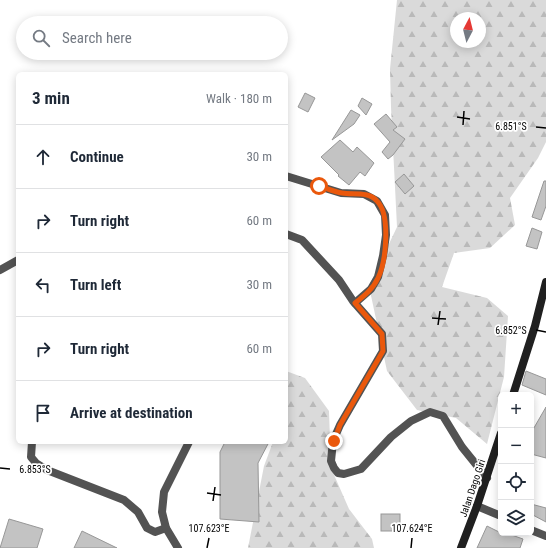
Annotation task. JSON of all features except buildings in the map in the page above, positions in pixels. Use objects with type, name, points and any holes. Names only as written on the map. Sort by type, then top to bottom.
[{"type":"main road","points":[[514,392],[535,326],[546,282]]},
{"type":"main road","name":"Jalan Dago Giri","points":[[461,548],[487,478],[498,443]]},
{"type":"street","points":[[288,177],[341,193],[364,194],[377,201],[384,215],[386,235],[383,256],[378,277],[371,289],[355,303]]},
{"type":"street","points":[[288,235],[302,240],[339,280],[355,303],[382,334],[383,351],[340,425],[334,441],[331,461],[338,473],[344,474],[362,469],[391,437],[411,421],[430,412],[443,416],[462,447],[487,478]]},
{"type":"street","points":[[0,270],[16,261]]},
{"type":"street","points":[[32,444],[31,457],[42,467],[124,500],[138,512],[147,528],[155,532],[166,528]]},
{"type":"street","points":[[178,548],[166,528],[162,512],[164,492],[188,444]]},
{"type":"street","points":[[477,506],[498,515]]},
{"type":"street","points":[[534,531],[546,536]]},
{"type":"green space","points":[[397,0],[546,0],[546,142],[538,158],[510,198],[515,225],[490,248],[454,253],[442,287],[487,298],[508,316],[504,377],[500,392],[498,392],[498,401],[487,444],[456,418],[417,410],[387,371],[369,286],[397,227],[390,69]]},
{"type":"green space","points":[[288,372],[305,378],[329,411],[331,468],[349,509],[372,539],[374,548],[248,548],[264,466],[272,444],[288,444]]},
{"type":"route","points":[[319,186],[341,193],[364,194],[377,201],[384,215],[386,235],[378,277],[371,289],[355,303],[382,334],[383,351],[340,425],[334,441]]}]
